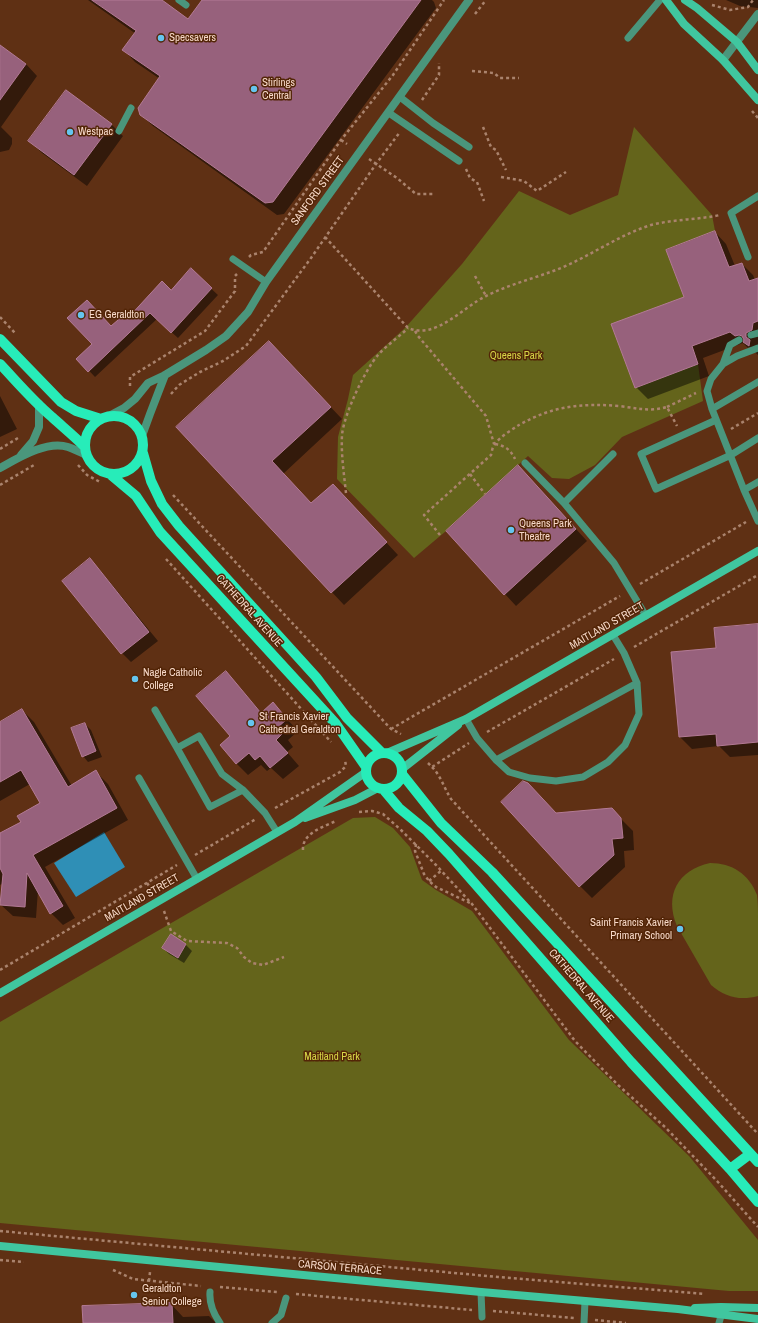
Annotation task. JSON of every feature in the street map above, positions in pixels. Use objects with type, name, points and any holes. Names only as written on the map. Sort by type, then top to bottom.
[{"type":"main road","points":[[666,0],[684,24],[723,60],[758,100]]},
{"type":"main road","points":[[684,0],[697,8],[737,42],[758,70]]},
{"type":"main road","points":[[0,339],[61,402],[76,411],[105,418]]},
{"type":"main road","points":[[0,364],[52,417],[70,431],[85,450],[95,468],[102,473],[119,475],[127,472],[140,460],[143,453],[144,444],[138,428],[125,418],[117,416],[105,418],[94,424],[88,430],[85,438],[85,450]]},
{"type":"main road","name":"CATHEDRAL AVENUE","points":[[143,453],[151,481],[162,504],[179,526],[316,677],[347,718],[385,753]]},
{"type":"main road","name":"CATHEDRAL AVENUE","points":[[111,475],[136,496],[160,532],[336,724],[366,769]]},
{"type":"main road","name":"MAITLAND STREET","points":[[385,753],[466,719],[613,636],[758,551]]},
{"type":"main road","name":"MAITLAND STREET","points":[[402,771],[466,719]]},
{"type":"main road","points":[[385,753],[398,758],[402,771],[400,779],[393,787],[380,789],[369,782],[366,769],[372,757],[385,753]]},
{"type":"main road","name":"MAITLAND STREET","points":[[0,993],[295,822],[366,769]]},
{"type":"main road","name":"CATHEDRAL AVENUE","points":[[402,771],[441,823],[492,872],[758,1162]]},
{"type":"main road","name":"CATHEDRAL AVENUE","points":[[380,789],[399,808],[427,831],[449,854],[626,1056],[730,1169],[758,1202]]},
{"type":"main road","name":"MAITLAND STREET","points":[[295,822],[380,789]]},
{"type":"main road","points":[[730,1169],[750,1154]]},
{"type":"main road","name":"CARSON TERRACE","points":[[0,1246],[481,1292],[678,1309],[720,1319],[758,1319]]},
{"type":"main road","name":"CARSON TERRACE","points":[[678,1309],[721,1306],[758,1308]]},
{"type":"street","name":"SANFORD STREET","points":[[105,418],[124,408],[135,399],[148,383],[165,375],[226,336],[248,312],[266,282],[469,0]]},
{"type":"street","points":[[723,60],[758,14]]},
{"type":"street","points":[[142,436],[165,375]]},
{"type":"street","points":[[20,456],[33,441],[39,427],[39,404]]},
{"type":"street","points":[[0,468],[20,456],[50,446],[67,446],[85,450]]},
{"type":"lane","points":[[180,0],[186,5]]},
{"type":"lane","points":[[628,38],[660,0]]},
{"type":"lane","points":[[400,97],[433,123],[469,147]]},
{"type":"lane","points":[[119,131],[131,108]]},
{"type":"lane","points":[[389,113],[462,163]]},
{"type":"lane","points":[[748,257],[731,213],[758,196]]},
{"type":"lane","points":[[233,258],[266,282]]},
{"type":"lane","points":[[739,340],[730,345],[723,364],[711,379],[707,391],[716,420],[757,519]]},
{"type":"lane","points":[[723,364],[737,356],[758,348]]},
{"type":"lane","points":[[712,409],[758,382]]},
{"type":"lane","points":[[716,420],[641,454],[656,489],[731,456],[758,438]]},
{"type":"lane","points":[[564,503],[613,454]]},
{"type":"lane","points":[[526,463],[564,503],[614,563],[646,616]]},
{"type":"lane","points":[[744,490],[758,482]]},
{"type":"lane","points":[[466,719],[476,738],[509,772],[530,778],[556,781],[583,777],[608,762],[625,745],[639,714],[637,683],[624,653],[613,636]]},
{"type":"lane","points":[[496,760],[637,683]]},
{"type":"lane","points":[[155,710],[210,807],[243,790]]},
{"type":"lane","points":[[177,748],[198,736],[222,774],[243,790],[265,813],[277,832]]},
{"type":"lane","points":[[139,778],[197,878]]},
{"type":"lane","points":[[210,1292],[213,1313],[220,1323]]},
{"type":"lane","points":[[481,1292],[482,1314]]},
{"type":"lane","points":[[272,1323],[281,1315],[286,1298]]},
{"type":"lane","points":[[584,1321],[585,1301]]},
{"type":"path","points":[[472,18],[486,0]]},
{"type":"path","points":[[711,4],[730,10],[748,7],[753,0]]},
{"type":"path","points":[[416,110],[439,75],[439,61]]},
{"type":"path","points":[[472,71],[494,73],[500,78],[519,78]]},
{"type":"path","points":[[166,399],[179,384],[224,361],[246,346],[311,258],[376,164],[406,125]]},
{"type":"path","points":[[483,127],[491,147],[496,150],[506,170]]},
{"type":"path","points":[[341,140],[347,144]]},
{"type":"path","points":[[369,159],[397,178],[416,194],[435,194]]},
{"type":"path","points":[[462,163],[470,178],[477,182],[484,201]]},
{"type":"path","points":[[501,177],[524,181],[537,190],[566,172]]},
{"type":"path","points":[[325,237],[408,328],[415,331],[423,331],[436,328],[486,296],[503,288],[560,269],[628,234],[672,220],[712,217]]},
{"type":"path","points":[[475,276],[486,296]]},
{"type":"path","points":[[346,493],[342,456],[342,433],[350,406],[362,380],[378,355],[408,328]]},
{"type":"path","points":[[415,331],[486,416],[494,444],[491,456],[424,515],[440,535]]},
{"type":"path","points":[[494,444],[512,429],[534,416],[562,407],[596,404],[658,410],[667,406],[672,415]]},
{"type":"path","points":[[722,435],[758,413]]},
{"type":"path","points":[[0,449],[23,436]]},
{"type":"path","points":[[494,444],[505,446],[512,453],[515,460],[526,463]]},
{"type":"path","points":[[0,485],[36,464]]},
{"type":"path","points":[[77,464],[87,475],[103,484]]},
{"type":"path","points":[[470,474],[485,494]]},
{"type":"path","points":[[168,490],[391,729],[404,735]]},
{"type":"path","points":[[391,729],[630,590],[757,519]]},
{"type":"path","points":[[165,557],[173,568],[334,745]]},
{"type":"path","points":[[432,767],[476,738],[758,575]]},
{"type":"path","points":[[0,970],[265,813],[340,772],[346,766],[344,757]]},
{"type":"path","points":[[428,763],[440,777],[451,799],[758,1134]]},
{"type":"path","points":[[354,814],[372,811],[383,814],[442,870],[472,904],[575,1041],[618,1085],[665,1126],[717,1180],[758,1228]]},
{"type":"path","points":[[304,850],[303,844],[306,838],[318,829],[339,820]]},
{"type":"path","points":[[416,844],[415,851],[424,874],[429,881],[436,887],[472,904]]},
{"type":"path","points":[[429,881],[442,870]]},
{"type":"path","points":[[147,883],[152,891]]},
{"type":"path","points":[[164,912],[171,931],[187,941],[227,943],[236,948],[252,964],[263,964],[284,957]]},
{"type":"path","points":[[0,1231],[706,1295]]},
{"type":"path","points":[[0,1260],[32,1263]]},
{"type":"path","points":[[112,1270],[133,1279],[203,1286]]},
{"type":"path","points":[[149,1281],[150,1272]]},
{"type":"path","points":[[218,1287],[279,1293]]},
{"type":"path","points":[[294,1294],[482,1314],[495,1312],[584,1321],[626,1323]]},
{"type":"path","points":[[495,1307],[495,1312]]},
{"type":"green space","name":"Queens Park","points":[[634,127],[712,215],[715,231],[666,250],[684,297],[635,388],[698,364],[703,401],[622,437],[595,465],[569,479],[552,478],[528,456],[446,531],[414,558],[337,479],[338,437],[353,375],[405,328],[462,264],[519,191],[570,215],[618,195]]},
{"type":"green space","name":"Maitland Park","points":[[375,817],[393,828],[410,847],[422,880],[472,911],[569,1040],[689,1156],[758,1240],[758,1291],[729,1291],[0,1223],[0,1022],[353,818]]},
{"type":"green space","points":[[710,863],[726,865],[739,871],[749,881],[757,895],[758,996],[745,998],[733,997],[711,985],[677,926],[673,915],[673,894],[682,878],[699,866]]},
{"type":"water","points":[[104,832],[125,867],[76,897],[54,863]]},
{"type":"building","name":"Stirlings Central","points":[[92,0],[162,0],[188,19],[202,0],[421,0],[273,202],[265,203],[140,115],[138,108],[160,76],[122,50],[136,31]]},
{"type":"building","points":[[0,45],[26,64],[0,100]]},
{"type":"building","name":"Westpac","points":[[66,90],[112,124],[74,175],[28,141]]},
{"type":"building","points":[[715,231],[729,267],[742,263],[749,281],[758,278],[758,321],[753,323],[752,330],[746,333],[746,337],[750,340],[749,346],[743,342],[744,340],[742,336],[735,336],[730,332],[692,346],[698,364],[635,388],[611,324],[684,297],[666,250]]},
{"type":"building","points":[[191,268],[212,288],[171,333],[150,313],[88,372],[76,359],[92,344],[67,318],[87,300],[111,326],[125,314],[128,318],[162,281],[171,290]]},
{"type":"building","points":[[269,341],[331,407],[272,461],[311,503],[333,484],[387,542],[331,593],[176,427]]},
{"type":"building","name":"Queens Park Theatre","points":[[518,465],[576,529],[504,595],[446,531]]},
{"type":"building","points":[[90,558],[149,632],[121,654],[62,581]]},
{"type":"building","points":[[758,624],[758,742],[717,746],[716,734],[679,737],[671,652],[716,648],[714,628]]},
{"type":"building","name":"St Francis Xavier Cathedral Geraldton","points":[[226,671],[261,713],[273,702],[287,719],[277,728],[282,734],[276,740],[288,753],[270,768],[260,756],[255,760],[249,753],[236,764],[220,745],[230,736],[196,696]]},
{"type":"building","points":[[22,709],[68,787],[96,770],[117,808],[33,855],[63,906],[50,914],[27,873],[25,907],[0,905],[3,874],[0,868],[0,833],[21,822],[17,816],[40,803],[21,770],[0,782],[0,722]]},
{"type":"building","points":[[85,723],[96,751],[82,757],[71,728]]},
{"type":"building","points":[[523,781],[528,783],[556,813],[612,808],[621,818],[623,838],[612,839],[614,855],[579,887],[501,802]]},
{"type":"building","points":[[171,934],[186,944],[178,958],[162,948]]},
{"type":"building","points":[[172,1303],[173,1323],[83,1323],[82,1306]]},
{"type":"place","name":"Specsavers","points":[[161,38]]},
{"type":"place","name":"Stirlings Central","points":[[254,89]]},
{"type":"place","name":"Westpac","points":[[70,132]]},
{"type":"place","name":"EG Geraldton","points":[[81,315]]},
{"type":"place","name":"Queens Park Theatre","points":[[511,530]]},
{"type":"place","name":"Nagle Catholic College","points":[[135,679]]},
{"type":"place","name":"St Francis Xavier Cathedral Geraldton","points":[[251,723]]},
{"type":"place","name":"Saint Francis Xavier Primary School","points":[[680,929]]},
{"type":"place","name":"Geraldton Senior College","points":[[134,1295]]}]
